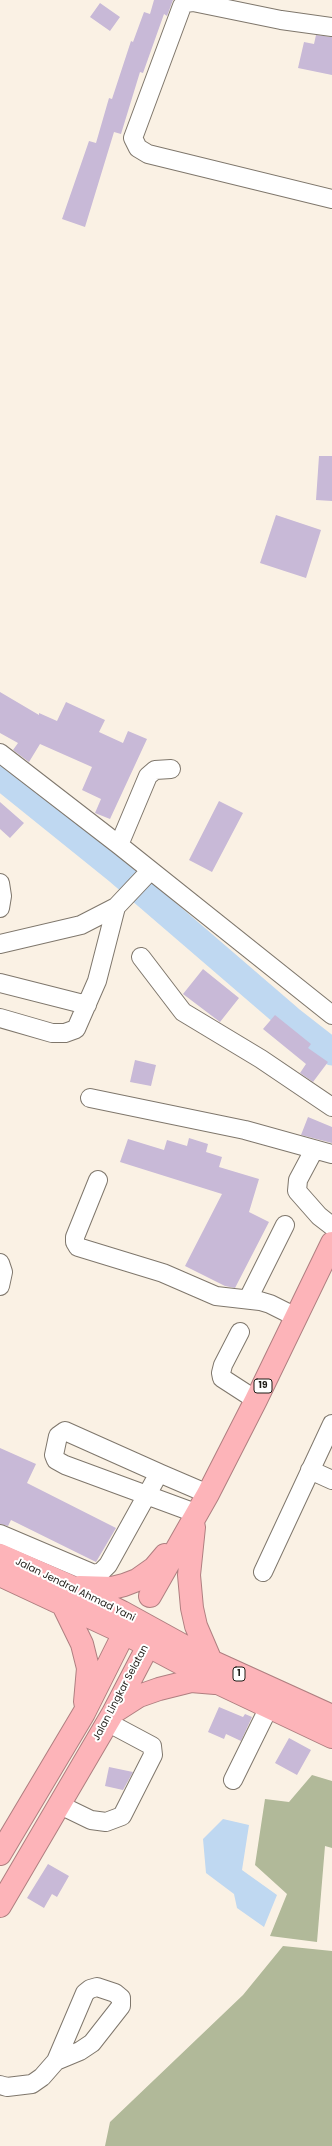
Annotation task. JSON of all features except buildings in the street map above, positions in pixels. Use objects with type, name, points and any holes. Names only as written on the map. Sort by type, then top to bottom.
[{"type":"highway","name":"19","points":[[150,1596],[208,1494],[256,1400],[332,1243]]},
{"type":"highway","name":"19","points":[[65,1594],[112,1588],[137,1580],[154,1568],[194,1520]]},
{"type":"highway","name":"19","points":[[194,1520],[189,1575],[192,1608],[196,1626],[210,1661]]},
{"type":"highway","name":"Jalan Jendral Ahmad Yani","points":[[0,1555],[12,1574],[65,1594],[149,1636]]},
{"type":"highway","points":[[65,1594],[82,1644],[88,1668],[84,1713]]},
{"type":"highway","points":[[0,1854],[84,1713],[123,1622],[144,1596],[150,1596]]},
{"type":"highway","name":"Jalan Lingkar Selatan","points":[[0,1906],[110,1717],[149,1636],[153,1607],[150,1596]]},
{"type":"highway","name":"1","points":[[149,1636],[210,1661],[332,1716]]},
{"type":"highway","name":"1","points":[[149,1636],[218,1683],[332,1737]]},
{"type":"highway","name":"1","points":[[110,1717],[139,1696],[159,1689],[191,1682],[218,1683]]},
{"type":"street","points":[[332,27],[281,20],[193,2],[185,3],[182,6],[133,138],[138,148],[148,154],[332,199]]},
{"type":"street","points":[[0,753],[119,844],[146,876],[332,1015]]},
{"type":"street","points":[[119,844],[148,776],[155,770],[171,769]]},
{"type":"street","points":[[0,944],[81,925],[120,903],[146,876]]},
{"type":"street","points":[[0,883],[2,896],[0,908]]},
{"type":"street","points":[[0,1018],[52,1033],[66,1034],[76,1029],[97,982],[120,903]]},
{"type":"street","points":[[140,957],[183,1012],[261,1059],[332,1107]]},
{"type":"street","points":[[0,982],[87,1005]]},
{"type":"street","points":[[90,1098],[245,1130],[332,1154]]},
{"type":"street","points":[[314,1150],[298,1180],[297,1190],[319,1216],[332,1226]]},
{"type":"street","points":[[98,1180],[75,1237],[75,1242],[78,1247],[163,1273],[216,1296],[248,1299],[270,1304],[296,1317]]},
{"type":"street","points":[[248,1299],[285,1225]]},
{"type":"street","points":[[0,1263],[3,1272],[0,1286]]},
{"type":"street","points":[[240,1332],[223,1365],[221,1373],[222,1378],[256,1400]]},
{"type":"street","points":[[263,1572],[332,1424]]},
{"type":"street","points":[[194,1520],[147,1496],[56,1460],[54,1455],[58,1436],[65,1430],[208,1494]]},
{"type":"street","points":[[310,1470],[332,1480]]},
{"type":"street","points":[[0,1534],[94,1574],[101,1572],[108,1565],[159,1473]]},
{"type":"street","points":[[234,1780],[269,1707]]},
{"type":"street","points":[[60,1805],[91,1820],[106,1822],[122,1816],[154,1755],[152,1746],[110,1717]]},
{"type":"street","points":[[0,2085],[7,2087],[32,2084],[42,2078],[56,2061]]},
{"type":"green space","points":[[312,1775],[332,1781],[332,1848],[325,1846],[317,1942],[270,1936],[287,1894],[255,1865],[265,1799],[289,1802]]},
{"type":"green space","points":[[283,1946],[332,1951],[332,2146],[105,2146],[110,2122],[243,1995]]},
{"type":"water","points":[[223,1819],[249,1825],[242,1870],[277,1895],[264,1927],[237,1908],[234,1894],[206,1873],[203,1839]]},
{"type":"waterway","points":[[0,776],[118,871],[290,1019],[332,1052]]}]
